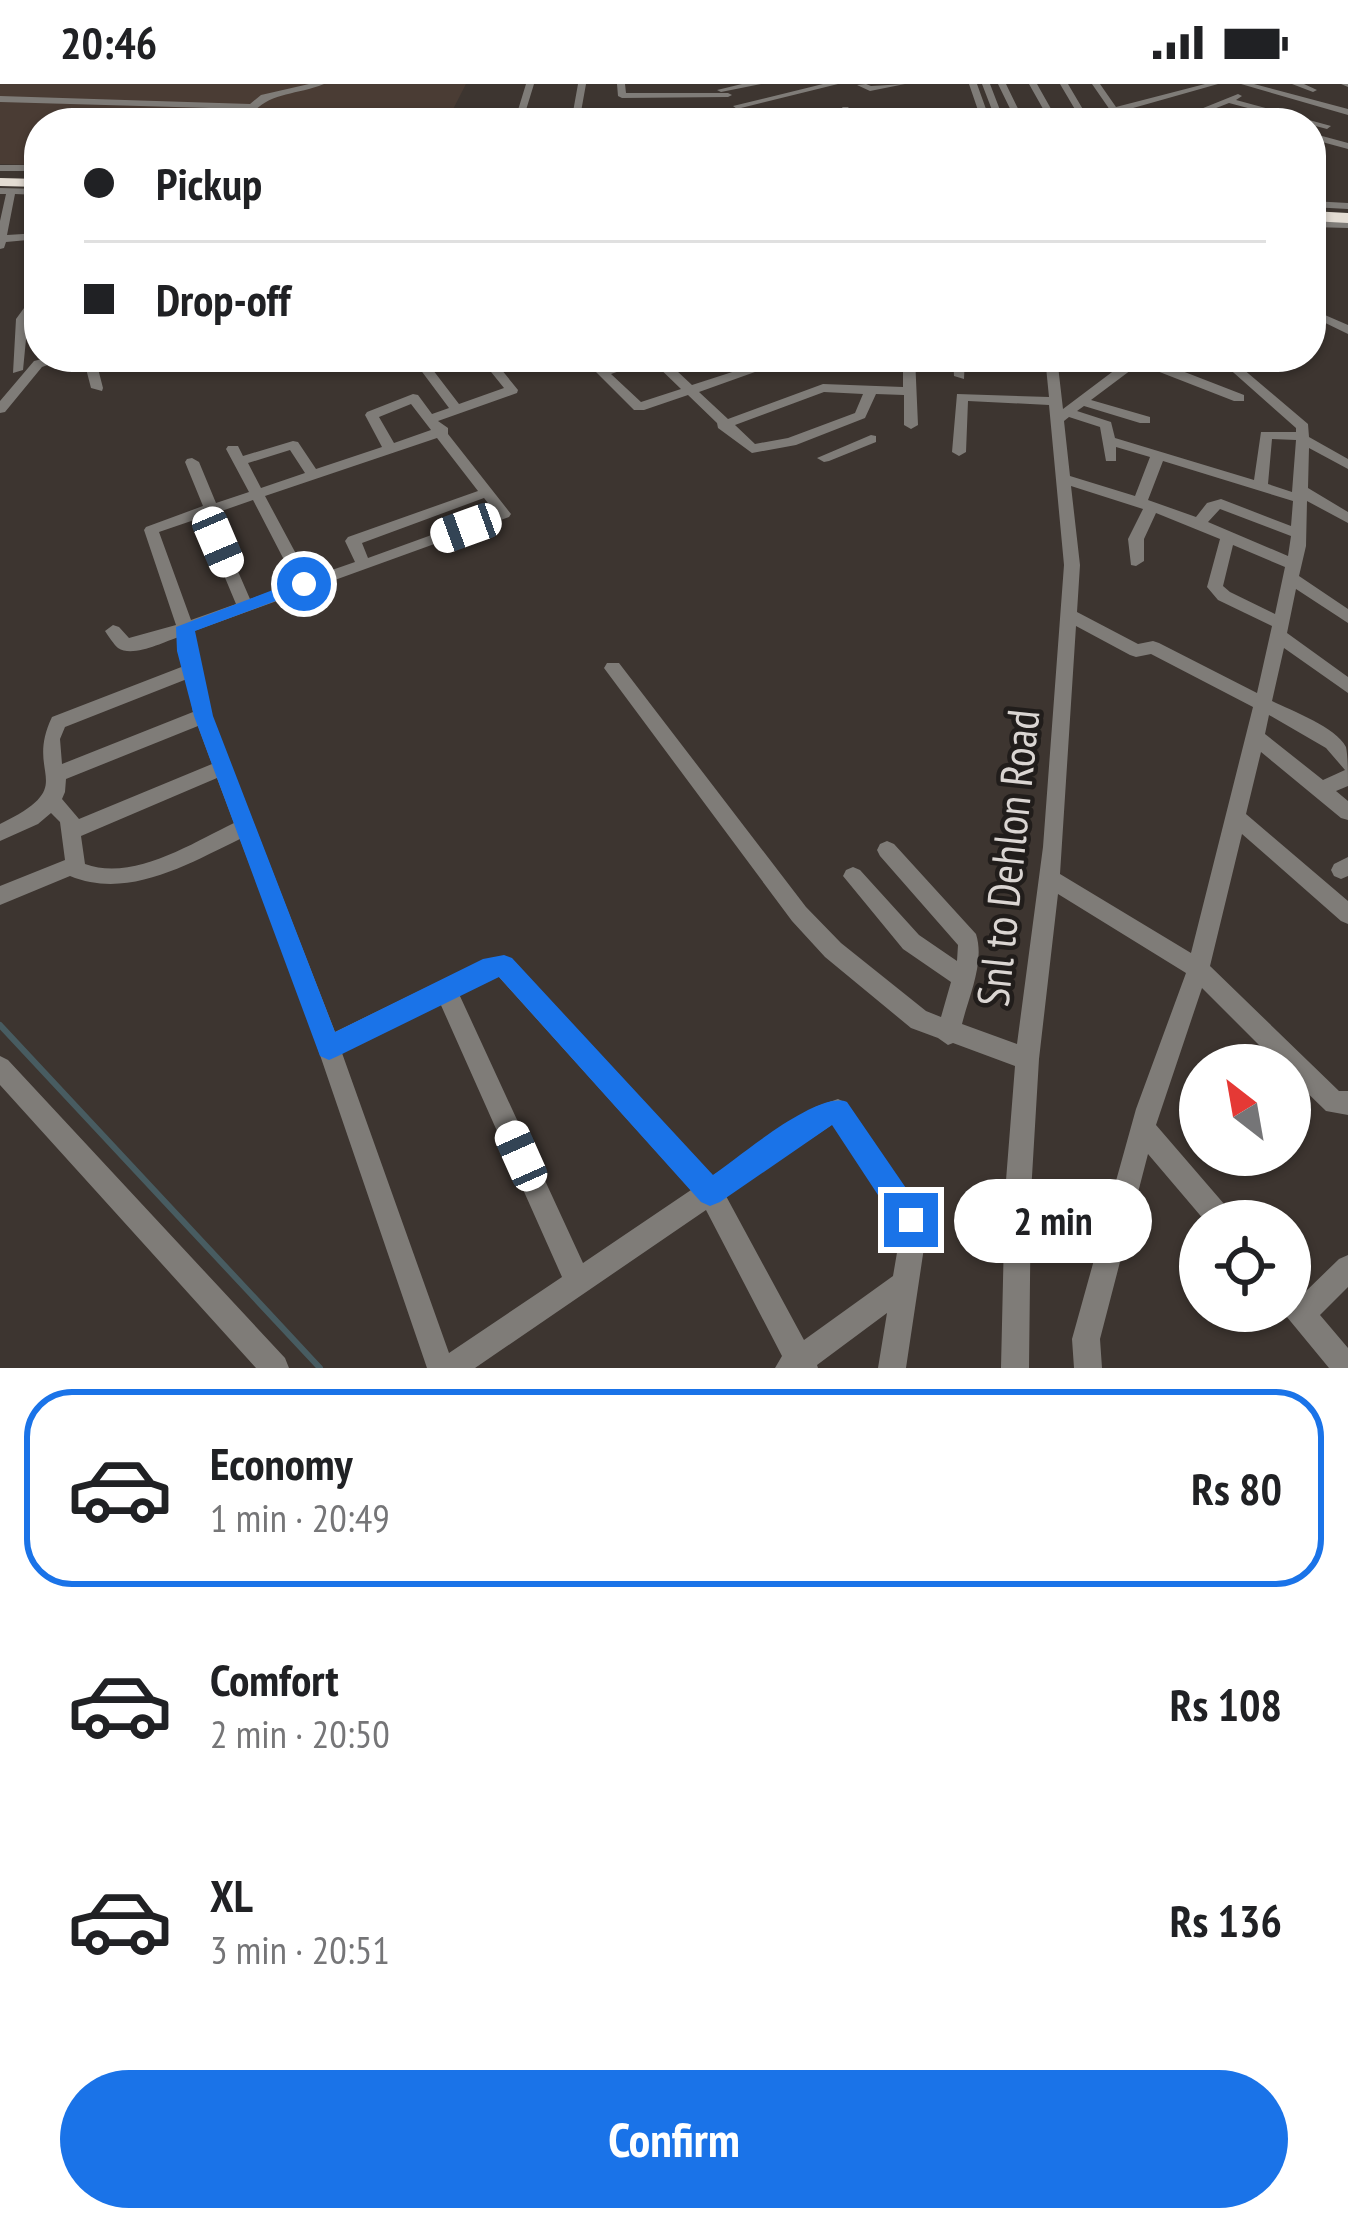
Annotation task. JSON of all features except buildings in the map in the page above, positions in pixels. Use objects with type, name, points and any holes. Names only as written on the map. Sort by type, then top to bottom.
[{"type":"street","points":[[186,104],[194,84]]},
{"type":"street","points":[[0,99],[109,99],[251,108],[264,97],[320,84]]},
{"type":"street","points":[[354,84],[399,84]]},
{"type":"street","points":[[621,84],[620,96],[674,97],[752,84],[776,93]]},
{"type":"street","points":[[641,97],[642,84]]},
{"type":"street","points":[[674,84],[674,97]]},
{"type":"street","points":[[797,84],[814,96]]},
{"type":"street","points":[[769,108],[814,96],[834,84]]},
{"type":"street","points":[[861,85],[901,84]]},
{"type":"street","points":[[1098,86],[1120,84]]},
{"type":"street","points":[[1121,108],[1149,97],[1164,98],[1214,84]]},
{"type":"street","points":[[1296,84],[1313,90]]},
{"type":"street","points":[[0,88],[89,88]]},
{"type":"street","points":[[109,99],[118,88]]},
{"type":"street","points":[[1208,108],[1247,88],[1348,113]]},
{"type":"street","points":[[1252,107],[1278,95]]},
{"type":"street","points":[[1228,100],[1256,108]]},
{"type":"street","points":[[1328,126],[1348,113]]},
{"type":"street","points":[[0,241],[4,184]]},
{"type":"street","points":[[17,370],[24,308]]},
{"type":"street","points":[[0,338],[24,334]]},
{"type":"street","points":[[0,375],[24,368]]},
{"type":"street","points":[[1,406],[31,372]]},
{"type":"street","points":[[93,372],[98,388]]},
{"type":"street","points":[[428,372],[457,410]]},
{"type":"street","points":[[441,1368],[329,1048],[203,716],[185,627],[151,530],[390,449],[457,410],[513,390],[498,372]]},
{"type":"street","points":[[605,372],[637,406],[746,372]]},
{"type":"street","points":[[668,372],[750,449],[791,442],[863,413],[871,390]]},
{"type":"street","points":[[909,372],[911,425]]},
{"type":"street","points":[[960,372],[960,376]]},
{"type":"street","name":"Snl to Dehlon Road","points":[[1015,1368],[1018,1193],[1027,1059],[1049,878],[1072,565],[1054,372]]},
{"type":"street","points":[[1060,411],[1119,372]]},
{"type":"street","points":[[1173,372],[1239,398]]},
{"type":"street","points":[[1088,1368],[1086,1339],[1143,1129],[1198,969],[1256,736],[1299,534],[1302,434],[1238,372]]},
{"type":"street","points":[[722,425],[823,388],[910,391]]},
{"type":"street","points":[[958,452],[962,397],[1060,411],[1106,425],[1111,458]]},
{"type":"street","points":[[113,631],[119,642],[130,645],[503,515],[438,425],[411,398],[373,414],[390,449]]},
{"type":"street","points":[[1081,401],[1145,420]]},
{"type":"street","points":[[831,426],[853,446]]},
{"type":"street","points":[[1261,485],[1267,435],[1302,434],[1339,447],[1348,465]]},
{"type":"street","points":[[824,458],[871,440]]},
{"type":"street","points":[[1108,440],[1298,493],[1348,518]]},
{"type":"street","points":[[305,585],[236,455],[293,445],[313,475]]},
{"type":"street","points":[[1136,561],[1136,539],[1158,455]]},
{"type":"street","points":[[192,462],[245,606]]},
{"type":"street","points":[[1064,479],[1146,503],[1228,536],[1292,572],[1348,617]]},
{"type":"street","points":[[364,565],[352,541],[488,492]]},
{"type":"street","points":[[1199,523],[1212,506],[1221,504],[1299,534]]},
{"type":"street","points":[[1228,536],[1215,587],[1346,682]]},
{"type":"street","points":[[1069,615],[1136,651],[1153,647],[1263,704],[1324,737],[1348,764]]},
{"type":"street","points":[[614,668],[799,914],[899,1007],[948,1034],[1027,1059]]},
{"type":"street","points":[[0,833],[36,818],[52,802],[57,774],[51,738],[58,722],[191,670]]},
{"type":"street","points":[[57,774],[203,716]]},
{"type":"street","points":[[1256,736],[1348,812]]},
{"type":"street","points":[[72,831],[223,768]]},
{"type":"street","points":[[1321,790],[1348,777]]},
{"type":"street","points":[[52,802],[66,814],[72,831],[74,865]]},
{"type":"street","points":[[1236,817],[1348,914]]},
{"type":"street","points":[[74,865],[89,876],[145,871],[244,828]]},
{"type":"street","points":[[887,850],[968,941],[948,1034]]},
{"type":"street","points":[[0,896],[74,865]]},
{"type":"street","points":[[853,876],[911,941],[963,978]]},
{"type":"street","points":[[1049,878],[1198,969],[1334,1103],[1348,1103]]},
{"type":"street","points":[[329,1048],[491,967],[510,970],[710,1192],[797,1366],[906,1283]]},
{"type":"street","points":[[446,989],[578,1282]]},
{"type":"street","points":[[0,1068],[274,1368]]},
{"type":"street","points":[[451,1368],[824,1114],[838,1111],[911,1220],[892,1368]]},
{"type":"street","points":[[1143,1129],[1204,1200]]},
{"type":"street","points":[[1311,1296],[1348,1268]]},
{"type":"street","points":[[1311,1325],[1342,1362]]},
{"type":"shaded area","points":[[0,84],[466,84],[454,108],[24,108],[24,165],[0,164]]},
{"type":"waterway","points":[[0,1025],[320,1368]]},
{"type":"route","points":[[304,584],[185,627],[203,716],[329,1048],[491,967],[504,966],[710,1192],[824,1114],[838,1111],[911,1220]]}]
